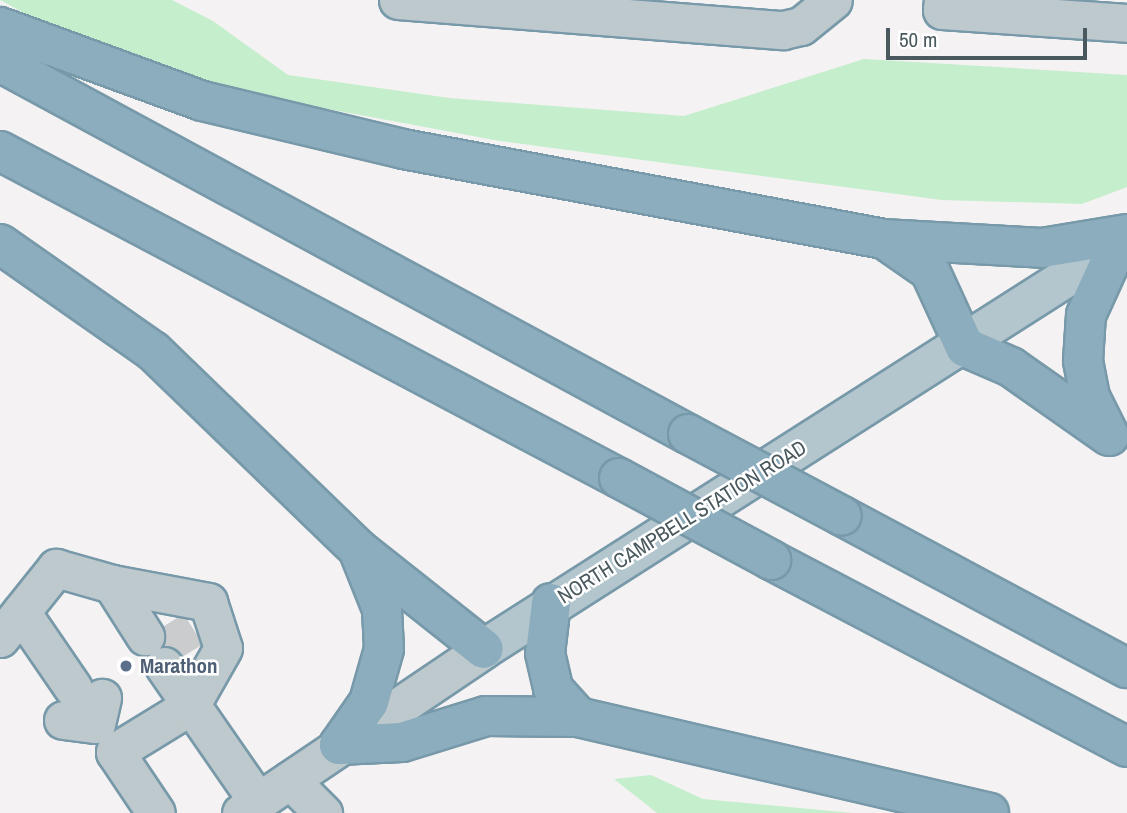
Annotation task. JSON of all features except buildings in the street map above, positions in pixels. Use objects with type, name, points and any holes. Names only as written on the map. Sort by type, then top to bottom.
[{"type":"highway","points":[[0,27],[202,101],[403,149],[883,239],[1042,248],[1124,240]]},
{"type":"highway","points":[[0,62],[688,435],[1127,668]]},
{"type":"highway","points":[[0,151],[1127,747]]},
{"type":"highway","points":[[883,239],[930,271],[965,347],[1011,367],[1118,444]]},
{"type":"highway","points":[[1118,444],[1090,397],[1083,361],[1086,315],[1124,240]]},
{"type":"highway","points":[[0,244],[153,351],[359,550],[484,649]]},
{"type":"highway","points":[[339,746],[369,702],[384,649],[382,609],[359,550]]},
{"type":"highway","points":[[551,603],[545,653],[550,677],[578,717]]},
{"type":"highway","points":[[339,746],[402,742],[486,716],[578,717],[989,813]]},
{"type":"main road","name":"NORTH CAMPBELL STATION ROAD","points":[[484,649],[551,603],[965,347],[1124,240]]},
{"type":"street","points":[[398,0],[783,30],[802,26],[833,0]]},
{"type":"street","points":[[943,0],[942,10],[1127,23]]},
{"type":"street","points":[[82,704],[172,663],[223,648],[208,602],[112,584],[56,568],[10,625],[82,704],[156,813]]},
{"type":"street","points":[[112,584],[172,663],[249,807]]},
{"type":"street","points":[[148,592],[172,663]]},
{"type":"street","name":"NORTH CAMPBELL STATION ROAD","points":[[249,807],[484,649]]},
{"type":"street","points":[[290,780],[323,813]]},
{"type":"green space","points":[[0,0],[172,0],[213,21],[288,75],[449,98],[684,116],[864,59],[1127,75],[1127,187],[1082,204],[942,200],[500,141],[252,95],[74,40]]},
{"type":"green space","points":[[651,775],[703,799],[853,813],[657,813],[614,779]]},
{"type":"tunnel","points":[[168,623],[187,653]]},
{"type":"place","name":"Marathon","points":[[126,666]]}]
